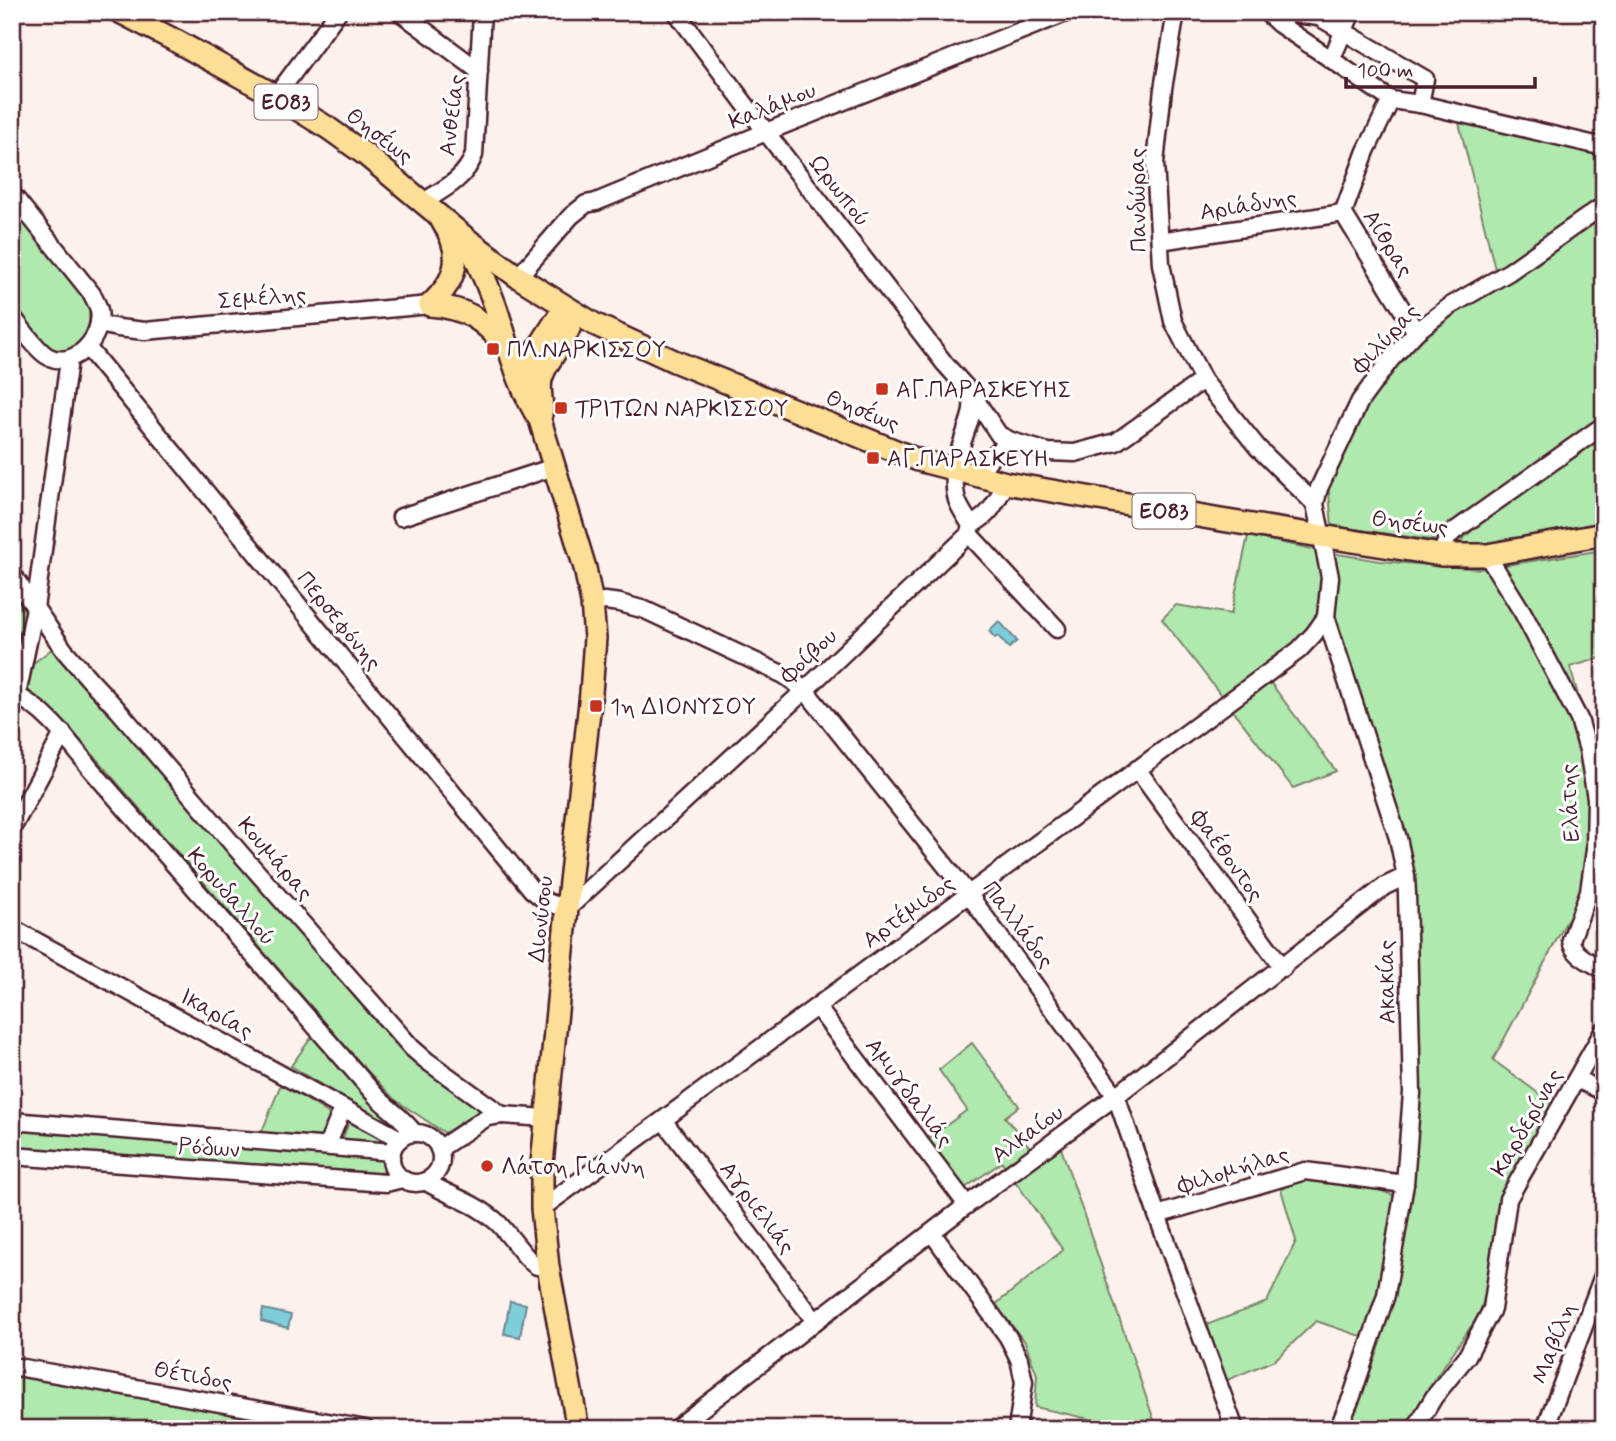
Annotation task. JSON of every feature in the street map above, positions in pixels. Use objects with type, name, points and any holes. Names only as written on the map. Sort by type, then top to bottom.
[{"type":"main road","name":"Θησέως","points":[[120,12],[276,96],[328,128],[366,155],[468,240],[570,311],[674,361],[918,460],[1006,483],[1441,555],[1487,555],[1604,534]]},
{"type":"main road","points":[[430,305],[443,293],[454,271],[453,243],[447,229],[431,208]]},
{"type":"main road","name":"Διονύσου","points":[[468,240],[492,298],[523,387],[540,420],[585,568],[592,603],[595,638],[591,693],[542,1164],[542,1208],[548,1267],[578,1429]]},
{"type":"main road","points":[[430,305],[461,311],[476,318],[489,327],[509,349]]},
{"type":"main road","points":[[523,387],[532,358],[559,316],[570,311]]},
{"type":"main road","name":"Διονύσου","points":[[540,420],[543,409],[539,390],[541,378],[571,325],[570,311]]},
{"type":"main road","points":[[554,352],[583,338],[618,336]]},
{"type":"street","points":[[276,96],[338,12]]},
{"type":"street","points":[[400,12],[480,71]]},
{"type":"street","name":"Ανθείας","points":[[431,208],[469,168],[474,155],[482,12]]},
{"type":"street","name":"Ωρωπού","points":[[676,12],[766,132],[971,393],[999,435],[1011,441]]},
{"type":"street","name":"Καλάμου","points":[[518,277],[586,204],[1068,12]]},
{"type":"street","name":"Πανδώρας","points":[[1176,12],[1163,89],[1155,163],[1161,264],[1173,321],[1203,380],[1258,448],[1315,504]]},
{"type":"street","points":[[1266,12],[1279,24],[1391,100],[1420,104],[1604,147]]},
{"type":"street","points":[[1277,12],[1319,17],[1425,79],[1420,104]]},
{"type":"street","points":[[1332,58],[1352,12]]},
{"type":"street","name":"Αίθρας","points":[[1391,100],[1354,177],[1343,213],[1416,332]]},
{"type":"street","points":[[12,194],[92,295],[99,310],[99,324],[88,347],[69,360],[57,360],[44,354],[12,316]]},
{"type":"street","name":"Φιλύρας","points":[[1315,504],[1319,488],[1360,401],[1391,359],[1416,332],[1450,306],[1509,272],[1604,205]]},
{"type":"street","name":"Αριάδνης","points":[[1160,241],[1343,213]]},
{"type":"street","name":"Σεμέλης","points":[[99,324],[145,331],[430,305]]},
{"type":"street","name":"Περσεφόνης","points":[[88,347],[532,890],[547,902],[567,909]]},
{"type":"street","points":[[15,694],[35,608],[69,360]]},
{"type":"street","points":[[979,477],[982,467],[990,458],[1011,441],[1048,452],[1075,453],[1116,442],[1203,380]]},
{"type":"street","points":[[971,393],[974,403],[961,444],[957,471],[958,501],[970,529],[1057,629]]},
{"type":"street","points":[[1441,555],[1453,532],[1604,425]]},
{"type":"street","points":[[401,517],[554,467]]},
{"type":"street","name":"Φοίβου","points":[[567,909],[805,690],[982,519],[992,509],[1006,483]]},
{"type":"street","points":[[1315,504],[1323,537]]},
{"type":"street","name":"Ακακίας","points":[[1323,537],[1330,577],[1326,617],[1398,838],[1406,876],[1412,1093],[1405,1184],[1386,1295],[1338,1429]]},
{"type":"street","name":"Ελάτης","points":[[1487,555],[1523,613],[1578,719],[1588,750],[1596,798],[1595,850],[1590,891],[1572,940],[1572,947],[1578,954],[1604,970]]},
{"type":"street","name":"Κουμάρας","points":[[12,574],[64,650],[89,680],[412,1048],[502,1115]]},
{"type":"street","name":"Παλλάδος","points":[[592,603],[605,601],[645,610],[784,675],[805,690],[969,895],[1116,1096],[1235,1429]]},
{"type":"street","name":"Αρτέμιδος","points":[[542,1208],[1299,650],[1326,617]]},
{"type":"street","name":"Κορυδαλλού","points":[[15,694],[39,710],[63,733],[89,768],[376,1096],[406,1121],[402,1141]]},
{"type":"street","points":[[12,829],[63,733]]},
{"type":"street","name":"Φαέθοντος","points":[[1138,769],[1283,968]]},
{"type":"street","name":"Αλκαίου","points":[[675,1429],[967,1205],[1116,1096],[1385,887],[1406,876]]},
{"type":"street","name":"Ικαρίας","points":[[12,928],[402,1141]]},
{"type":"street","name":"Αμυγδαλιάς","points":[[817,1007],[967,1205]]},
{"type":"street","name":"Καρδερίνας","points":[[1415,1429],[1434,1397],[1467,1356],[1492,1309],[1508,1199],[1604,1030]]},
{"type":"street","points":[[1577,1079],[1604,1092]]},
{"type":"street","points":[[327,1146],[343,1108]]},
{"type":"street","points":[[439,1149],[487,1117],[502,1115],[546,1118]]},
{"type":"street","name":"Αγριελιάς","points":[[663,1120],[815,1321]]},
{"type":"street","name":"Ρόδων","points":[[12,1121],[327,1146],[402,1141]]},
{"type":"street","points":[[429,1137],[439,1149],[440,1165],[431,1178],[417,1183],[402,1179],[396,1174],[393,1167],[402,1141],[429,1137]]},
{"type":"street","name":"Ρόδων","points":[[12,1156],[386,1183],[402,1179]]},
{"type":"street","name":"Φιλομήλας","points":[[1157,1215],[1305,1171],[1405,1184]]},
{"type":"street","points":[[425,1181],[438,1190],[475,1205],[496,1221],[535,1266],[548,1267]]},
{"type":"street","points":[[932,1233],[1008,1337],[1019,1359],[1024,1382],[1017,1429]]},
{"type":"street","name":"Μαβίλη","points":[[1545,1429],[1604,1273]]},
{"type":"street","name":"Θέτιδος","points":[[12,1366],[366,1429]]},
{"type":"green space","points":[[1458,119],[1604,157],[1604,193],[1496,273]]},
{"type":"green space","points":[[12,205],[86,298],[89,323],[80,345],[70,353],[50,350],[12,304]]},
{"type":"green space","points":[[1604,212],[1604,417],[1438,541],[1332,526],[1328,481],[1368,401],[1414,343],[1451,313],[1504,284]]},
{"type":"green space","points":[[1604,433],[1604,521],[1528,538],[1488,544],[1458,543],[1481,523]]},
{"type":"green space","points":[[1248,536],[1380,561],[1479,569],[1604,550],[1604,657],[1570,667],[1589,733],[1604,730],[1604,854],[1493,1060],[1553,1104],[1502,1195],[1490,1279],[1479,1315],[1434,1380],[1408,1429],[1348,1429],[1381,1343],[1316,1321],[1275,1360],[1225,1381],[1206,1325],[1267,1302],[1296,1241],[1281,1189],[1327,1170],[1392,1195],[1410,1195],[1417,982],[1383,766],[1346,649],[1328,611],[1318,609],[1302,638],[1262,671],[1336,771],[1293,788],[1162,619],[1176,605],[1231,614]]},
{"type":"green space","points":[[12,585],[29,611],[12,683]]},
{"type":"green space","points":[[53,648],[391,1039],[434,1076],[480,1110],[445,1133],[394,1099],[361,1064],[68,726],[27,689],[31,665]]},
{"type":"green space","points":[[313,1035],[403,1128],[397,1132],[291,1066]]},
{"type":"green space","points":[[972,1043],[1019,1106],[1005,1117],[1037,1156],[1059,1142],[1157,1429],[1135,1429],[1035,1407],[1037,1375],[1025,1342],[995,1305],[1063,1250],[1002,1162],[965,1188],[927,1140],[967,1110],[939,1070]]},
{"type":"green space","points":[[281,1084],[328,1113],[328,1127],[319,1137],[261,1134]]},
{"type":"green space","points":[[350,1120],[387,1140],[386,1145],[342,1140]]},
{"type":"green space","points":[[12,1127],[377,1158],[383,1162],[386,1169],[375,1176],[12,1149]]},
{"type":"green space","points":[[12,1376],[315,1429],[21,1429],[12,1401]]},
{"type":"water","points":[[999,621],[1017,641],[1009,648],[989,631]]},
{"type":"water","points":[[510,1301],[526,1304],[520,1337],[504,1334]]},
{"type":"water","points":[[263,1309],[291,1315],[288,1328],[261,1321]]},
{"type":"place","name":"ΠΛ.ΝΑΡΚΙΣΣΟΥ","points":[[493,349]]},
{"type":"place","name":"ΑΓ.ΠΑΡΑΣΚΕΥΗΣ","points":[[882,389]]},
{"type":"place","name":"ΤΡΙΤΩΝ ΝΑΡΚΙΣΣΟΥ","points":[[561,408]]},
{"type":"place","name":"ΑΓ.ΠΑΡΑΣΚΕΥΗ","points":[[873,458]]},
{"type":"place","name":"1η ΔΙΟΝΥΣΟΥ","points":[[596,706]]},
{"type":"place","name":"Λάτση Γιάννη","points":[[487,1166]]}]
